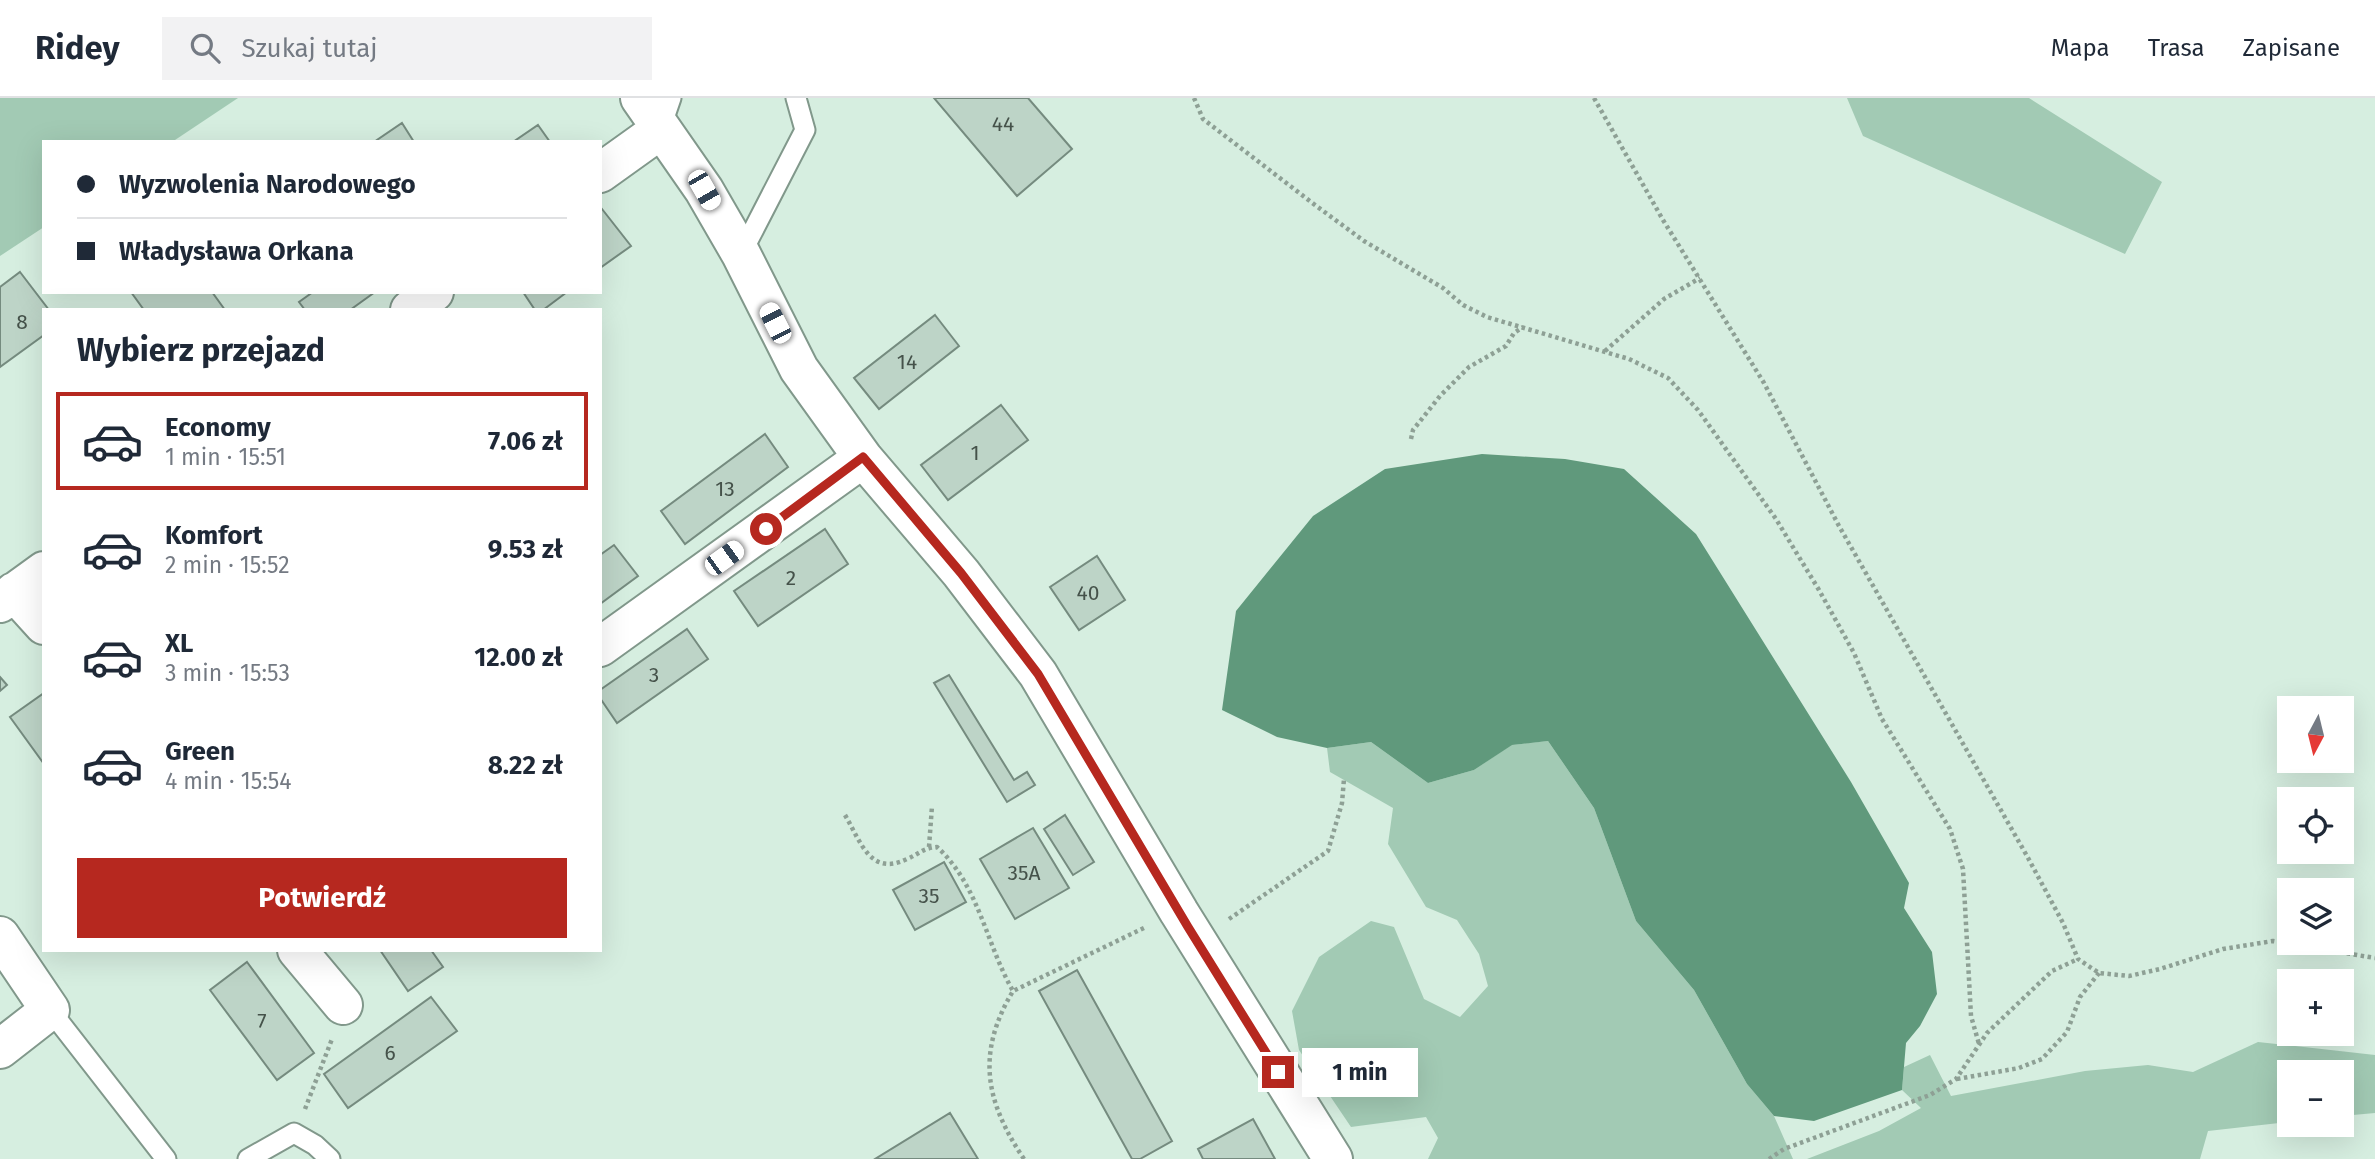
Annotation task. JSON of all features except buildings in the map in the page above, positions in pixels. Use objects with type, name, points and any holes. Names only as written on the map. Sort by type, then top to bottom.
[{"type":"street","points":[[640,98],[666,114],[799,369],[863,457],[961,573],[1038,674],[1188,927],[1333,1159]]},
{"type":"street","points":[[602,171],[666,114]]},
{"type":"street","points":[[413,308],[431,294]]},
{"type":"street","points":[[602,647],[863,457]]},
{"type":"street","points":[[19,589],[42,622]]},
{"type":"street","points":[[0,936],[50,1010],[0,1049]]},
{"type":"street","points":[[299,952],[343,1005]]},
{"type":"lane","points":[[741,254],[805,130],[796,98]]},
{"type":"lane","points":[[50,1010],[166,1159]]},
{"type":"lane","points":[[248,1159],[294,1133],[315,1145],[330,1159]]},
{"type":"path","points":[[1194,98],[1203,119],[1364,241],[1443,288],[1463,305],[1487,317],[1629,359],[1668,378],[1698,410],[1776,519],[1805,567],[1854,653],[1882,719],[1950,829],[1963,869],[1971,1016],[1979,1044]]},
{"type":"path","points":[[1594,98],[1663,220],[1764,383],[1851,548],[2033,867],[2063,923],[2078,959],[2099,973],[2129,976],[2160,970],[2223,949],[2273,941],[2375,958]]},
{"type":"path","points":[[1605,352],[1664,299],[1700,278]]},
{"type":"path","points":[[1411,439],[1413,429],[1440,396],[1469,368],[1506,346],[1514,333],[1524,326]]},
{"type":"path","points":[[1024,1159],[992,1099],[989,1048],[1003,1009],[1013,991],[1188,927],[1328,851],[1342,803],[1344,779]]},
{"type":"path","points":[[929,848],[932,806]]},
{"type":"path","points":[[845,815],[867,853],[879,864],[890,865],[937,847],[948,857],[975,901],[1003,973],[1013,991]]},
{"type":"path","points":[[1956,1079],[1987,1033],[2052,971],[2078,959]]},
{"type":"path","points":[[1769,1159],[1784,1149],[1930,1095],[1956,1079],[2019,1068],[2042,1059],[2067,1032],[2080,997],[2099,973]]},
{"type":"path","points":[[294,1133],[324,1064],[343,1005]]},
{"type":"shaded area","points":[[0,98],[238,98],[175,140],[42,140],[42,228],[0,256]]},
{"type":"shaded area","points":[[1847,98],[2029,98],[2162,182],[2125,254],[1863,136]]},
{"type":"shaded area","points":[[1482,454],[1565,459],[1624,469],[1696,534],[1851,782],[1909,883],[1904,908],[1932,952],[1937,994],[1920,1026],[1906,1043],[1902,1090],[1814,1121],[1774,1116],[1747,1084],[1694,990],[1636,921],[1594,808],[1548,741],[1512,745],[1474,770],[1428,783],[1371,742],[1327,748],[1277,737],[1222,710],[1236,611],[1313,516],[1385,469]]},
{"type":"shaded area","points":[[1548,741],[1594,808],[1636,921],[1694,990],[1747,1084],[1774,1116],[1793,1159],[1428,1159],[1438,1138],[1426,1117],[1351,1127],[1299,1050],[1292,1011],[1319,957],[1371,921],[1394,927],[1424,999],[1460,1017],[1488,986],[1479,954],[1457,920],[1426,907],[1388,844],[1393,808],[1330,772],[1327,748],[1371,742],[1428,783],[1474,770],[1511,745]]},
{"type":"shaded area","points":[[2258,1042],[2375,1055],[2375,1113],[2354,1115],[2354,1060],[2277,1060],[2277,1123],[2208,1131],[2200,1159],[1807,1159],[1879,1131],[1921,1108],[1902,1090],[1904,1067],[1930,1055],[1951,1096],[2085,1071],[2148,1065],[2193,1072]]},
{"type":"route","points":[[766,529],[863,457],[961,573],[1038,674],[1188,927],[1278,1072]]}]
